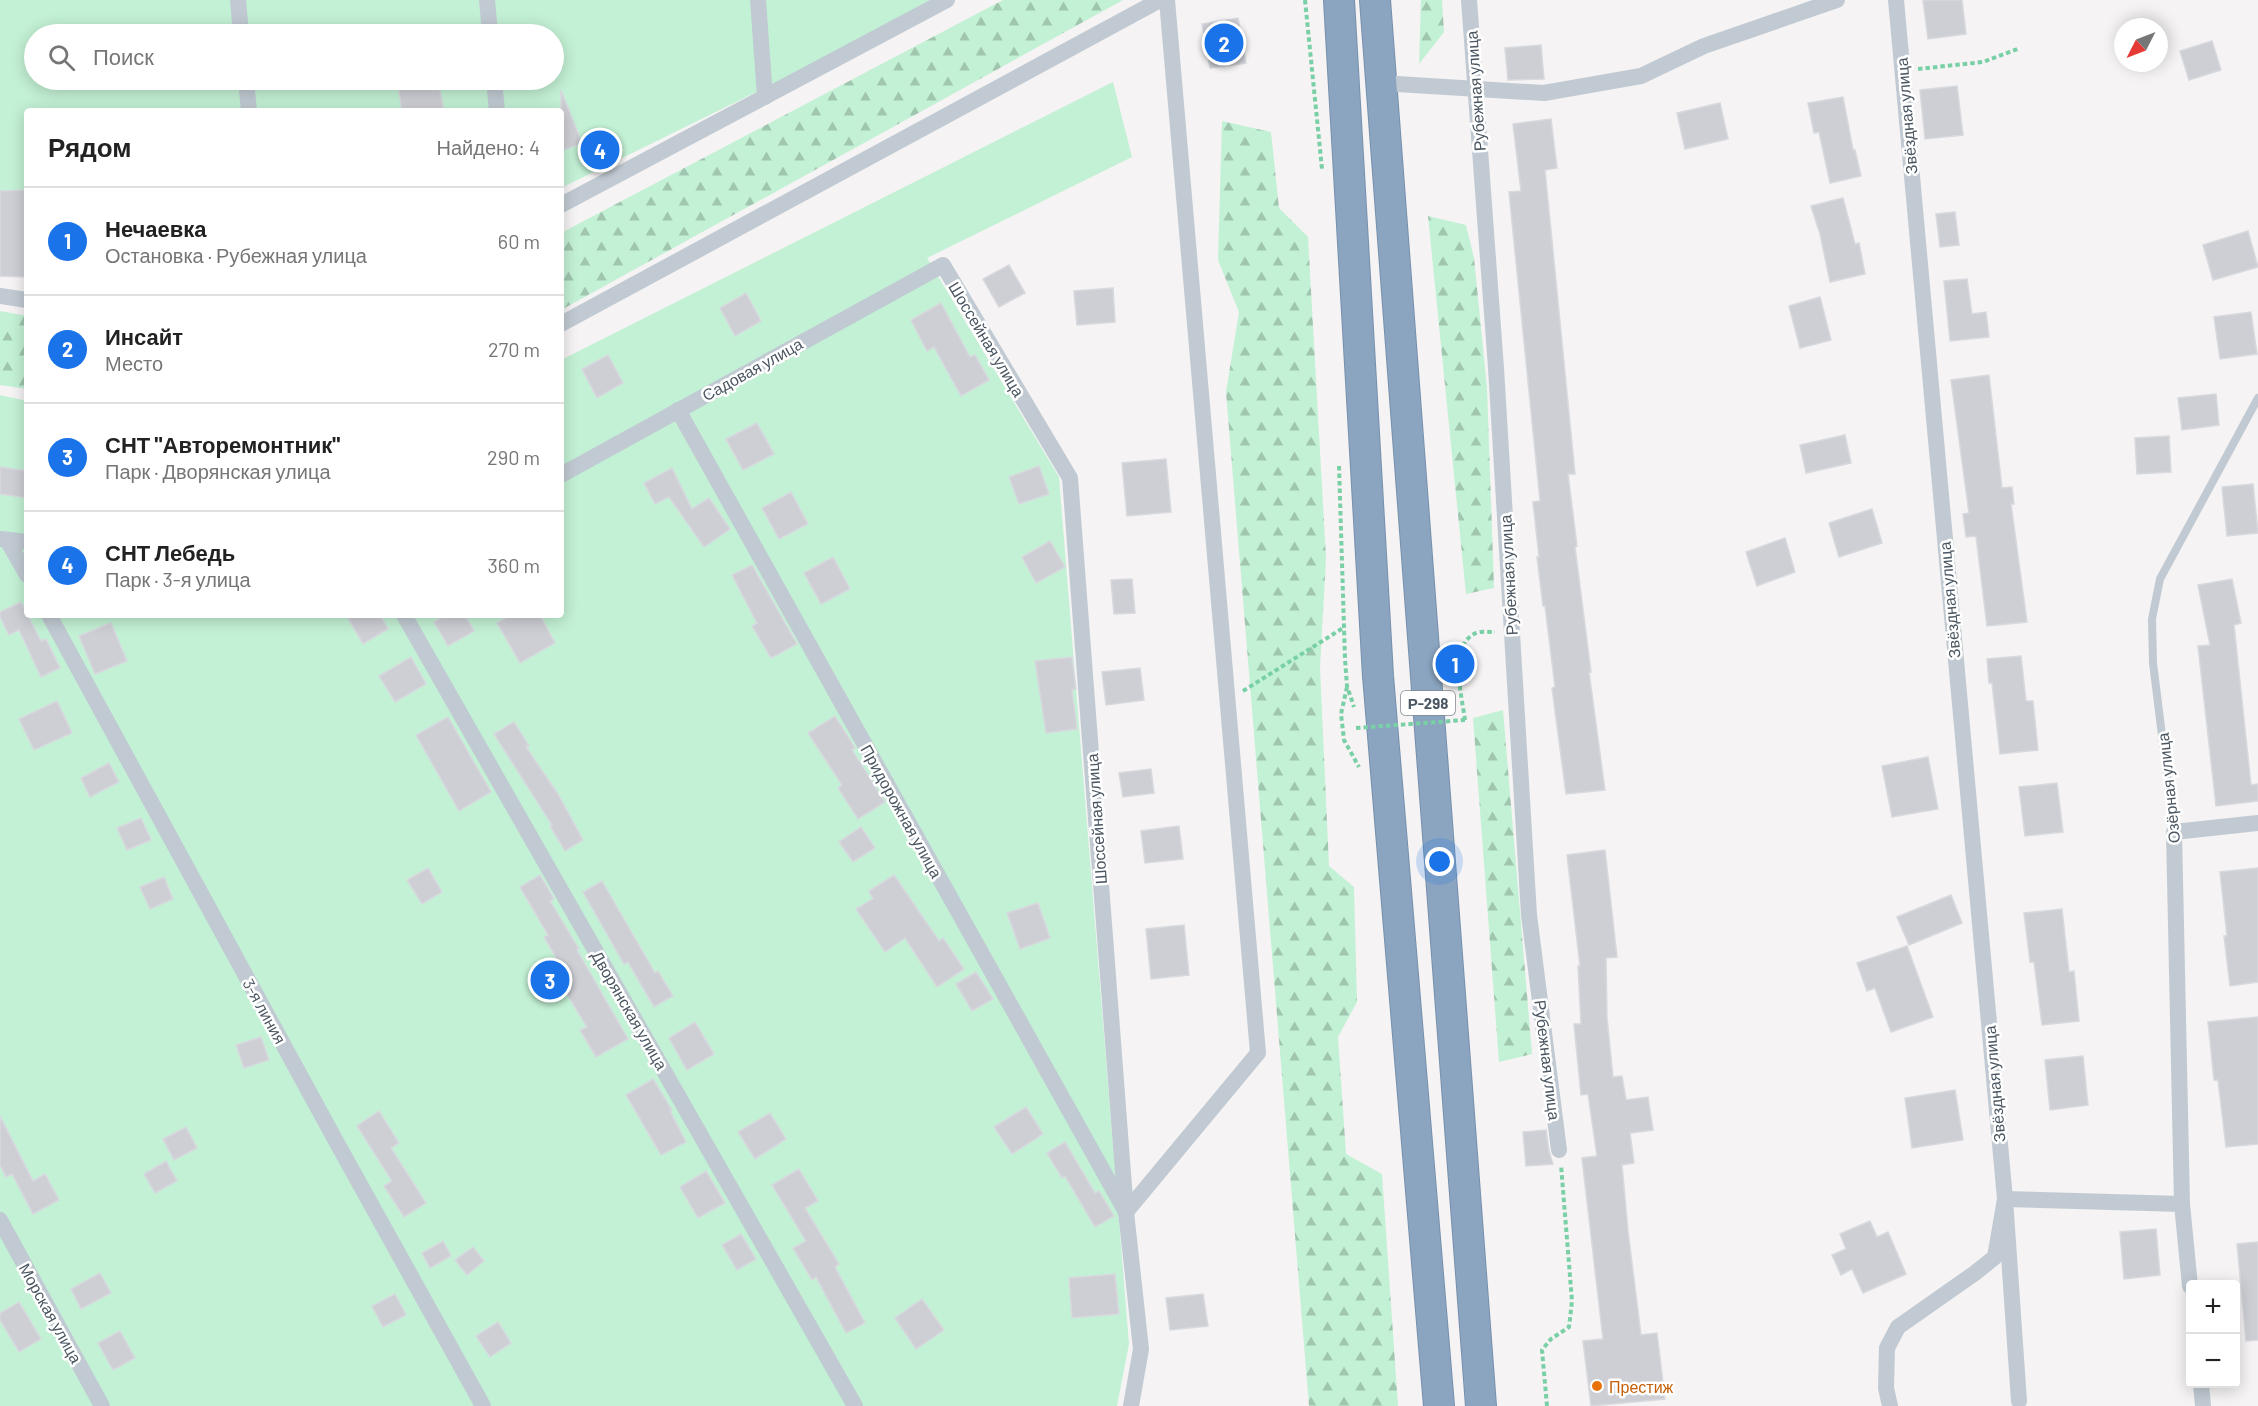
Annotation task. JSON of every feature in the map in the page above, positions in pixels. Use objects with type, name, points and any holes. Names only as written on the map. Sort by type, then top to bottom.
[{"type":"highway","name":"Р-298","points":[[1339,0],[1378,676],[1439,1406]]},
{"type":"highway","name":"Р-298","points":[[1375,0],[1481,1406]]},
{"type":"street","points":[[238,0],[241,24]]},
{"type":"street","points":[[487,0],[489,24]]},
{"type":"street","points":[[759,0],[765,97]]},
{"type":"street","points":[[564,203],[947,0]]},
{"type":"street","points":[[564,322],[1160,0]]},
{"type":"street","points":[[1126,1212],[1258,1053],[1167,0]]},
{"type":"street","name":"Рубежная улица","points":[[1469,0],[1495,357],[1529,915],[1559,1150]]},
{"type":"street","points":[[1381,83],[1544,93],[1641,76],[1704,46],[1837,0]]},
{"type":"street","name":"Звёздная улица","points":[[1896,0],[2005,1199],[2019,1401]]},
{"type":"street","points":[[247,90],[249,108]]},
{"type":"street","points":[[495,90],[497,108]]},
{"type":"street","name":"Садовая улица","points":[[564,473],[943,265]]},
{"type":"street","name":"Шоссейная улица","points":[[943,265],[1070,478],[1126,1212],[1141,1349],[1131,1406]]},
{"type":"street","points":[[0,296],[24,300]]},
{"type":"street","name":"Придорожная улица","points":[[678,410],[1126,1212]]},
{"type":"street","points":[[4,539],[24,542]]},
{"type":"street","points":[[4,539],[24,570]]},
{"type":"street","name":"3-я линия","points":[[51,618],[483,1406]]},
{"type":"street","name":"Дворянская улица","points":[[406,618],[855,1406]]},
{"type":"street","points":[[2174,832],[2258,823]]},
{"type":"street","name":"Озёрная улица","points":[[2174,832],[2182,1204],[2189,1280]]},
{"type":"street","points":[[2005,1199],[2182,1204]]},
{"type":"street","name":"Звёздная улица","points":[[1890,1406],[1886,1388],[1887,1348],[1898,1327],[1975,1274],[1995,1257],[2005,1199]]},
{"type":"street","name":"Морская улица","points":[[0,1220],[102,1406]]},
{"type":"street","points":[[2201,1388],[2203,1406]]},
{"type":"lane","name":"Озёрная улица","points":[[2174,832],[2153,663],[2152,619],[2160,579],[2258,398]]},
{"type":"path","points":[[1305,0],[1322,173]]},
{"type":"path","points":[[1902,71],[1983,62],[2020,48]]},
{"type":"path","points":[[1339,466],[1347,686],[1353,704]]},
{"type":"path","points":[[1228,701],[1344,628]]},
{"type":"path","points":[[1356,728],[1465,720],[1459,660],[1461,647],[1467,639],[1477,633],[1511,630]]},
{"type":"path","points":[[1547,1406],[1542,1350],[1551,1339],[1569,1327],[1572,1301],[1559,1150]]},
{"type":"green space","points":[[0,0],[944,0],[564,187],[564,108],[24,108],[24,225],[0,220]]},
{"type":"green space","points":[[1003,0],[1123,0],[564,308],[564,231]]},
{"type":"green space","points":[[1421,0],[1442,0],[1444,32],[1419,64]]},
{"type":"green space","points":[[1113,82],[1132,157],[927,258],[1059,477],[1129,1344],[1117,1406],[0,1406],[0,395],[24,400],[24,618],[564,618],[564,358]]},
{"type":"green space","points":[[1222,121],[1271,132],[1279,208],[1308,237],[1326,558],[1320,668],[1329,866],[1354,887],[1357,1002],[1338,1037],[1346,1154],[1382,1174],[1398,1406],[1309,1406],[1226,392],[1239,312],[1218,260]]},
{"type":"green space","points":[[1428,216],[1466,225],[1474,258],[1487,388],[1494,588],[1466,594]]},
{"type":"green space","points":[[0,311],[24,315],[24,389],[0,385]]},
{"type":"green space","points":[[1503,710],[1532,1054],[1499,1062],[1473,718]]},
{"type":"building","points":[[1923,0],[1962,0],[1966,34],[1928,39]]},
{"type":"building","points":[[1238,18],[1246,63],[1210,68],[1202,24]]},
{"type":"building","points":[[2212,41],[2221,70],[2189,80],[2180,51]]},
{"type":"building","points":[[1541,45],[1544,79],[1508,80],[1505,48]]},
{"type":"building","points":[[1957,86],[1963,135],[1925,139],[1920,90]]},
{"type":"building","points":[[399,90],[440,90],[443,108],[402,108]]},
{"type":"building","points":[[561,90],[582,143],[564,150],[564,108],[561,108]]},
{"type":"building","points":[[1843,97],[1853,150],[1855,150],[1861,176],[1830,183],[1819,132],[1814,133],[1808,103]]},
{"type":"building","points":[[1720,103],[1728,139],[1685,149],[1677,113]]},
{"type":"building","points":[[1551,119],[1557,168],[1545,170],[1575,474],[1568,474],[1591,672],[1589,672],[1605,790],[1566,794],[1552,688],[1555,687],[1537,557],[1539,557],[1533,502],[1540,501],[1509,192],[1521,191],[1513,124]]},
{"type":"building","points":[[24,190],[24,277],[0,276],[0,191]]},
{"type":"building","points":[[1843,198],[1855,244],[1859,243],[1865,274],[1830,282],[1820,234],[1811,206]]},
{"type":"building","points":[[1955,212],[1959,245],[1940,247],[1936,214]]},
{"type":"building","points":[[2248,231],[2258,267],[2213,280],[2203,245]]},
{"type":"building","points":[[1009,265],[1025,293],[999,307],[983,279]]},
{"type":"building","points":[[1967,279],[1972,314],[1986,312],[1989,337],[1950,341],[1944,281]]},
{"type":"building","points":[[1113,288],[1115,322],[1077,325],[1074,291]]},
{"type":"building","points":[[746,293],[761,321],[735,336],[720,308]]},
{"type":"building","points":[[1820,297],[1831,340],[1800,348],[1789,306]]},
{"type":"building","points":[[941,303],[970,357],[975,355],[989,380],[961,396],[934,347],[927,351],[911,320]]},
{"type":"building","points":[[2251,312],[2257,354],[2220,359],[2214,317]]},
{"type":"building","points":[[608,355],[623,383],[597,398],[582,369]]},
{"type":"building","points":[[1989,375],[2002,488],[2012,487],[2014,504],[2011,504],[2027,622],[1987,626],[1976,536],[1966,537],[1963,514],[1969,513],[1951,380]]},
{"type":"building","points":[[2216,394],[2219,425],[2182,430],[2178,398]]},
{"type":"building","points":[[757,423],[774,454],[743,470],[726,439]]},
{"type":"building","points":[[1845,435],[1851,463],[1806,473],[1800,445]]},
{"type":"building","points":[[2169,436],[2171,472],[2137,474],[2135,438]]},
{"type":"building","points":[[1166,459],[1171,512],[1127,516],[1122,463]]},
{"type":"building","points":[[1039,466],[1049,494],[1019,504],[1009,477]]},
{"type":"building","points":[[0,467],[24,471],[24,498],[0,494]]},
{"type":"building","points":[[672,468],[692,509],[709,498],[730,529],[704,547],[669,497],[655,504],[644,483]]},
{"type":"building","points":[[2253,484],[2258,533],[2227,536],[2222,487]]},
{"type":"building","points":[[791,492],[808,524],[779,539],[762,508]]},
{"type":"building","points":[[1872,509],[1882,543],[1839,557],[1829,523]]},
{"type":"building","points":[[1785,538],[1795,572],[1757,586],[1746,552]]},
{"type":"building","points":[[1050,541],[1065,567],[1036,583],[1022,557]]},
{"type":"building","points":[[833,557],[850,589],[821,604],[804,573]]},
{"type":"building","points":[[752,565],[797,644],[771,658],[752,626],[757,623],[732,575]]},
{"type":"building","points":[[1132,579],[1135,613],[1114,614],[1111,580]]},
{"type":"building","points":[[2232,579],[2241,623],[2234,625],[2251,785],[2258,784],[2258,801],[2216,806],[2198,646],[2210,645],[2198,585]]},
{"type":"building","points":[[21,602],[24,608],[24,618],[29,618],[41,641],[46,639],[60,668],[41,677],[19,630],[9,635],[0,617],[0,612]]},
{"type":"building","points":[[348,618],[382,618],[388,629],[363,644]]},
{"type":"building","points":[[441,618],[467,618],[474,631],[448,646],[434,622]]},
{"type":"building","points":[[506,618],[542,618],[555,643],[520,663],[497,623]]},
{"type":"building","points":[[111,623],[127,661],[95,674],[79,636]]},
{"type":"building","points":[[2021,656],[2026,701],[2033,701],[2038,750],[2000,754],[1987,659]]},
{"type":"building","points":[[411,657],[426,684],[395,702],[379,676]]},
{"type":"building","points":[[1072,657],[1076,689],[1072,690],[1077,729],[1046,733],[1035,661]]},
{"type":"building","points":[[1140,668],[1144,700],[1106,705],[1102,672]]},
{"type":"building","points":[[57,701],[72,733],[34,750],[19,719]]},
{"type":"building","points":[[835,716],[855,748],[852,750],[885,802],[858,819],[838,788],[842,785],[808,733]]},
{"type":"building","points":[[448,717],[491,792],[459,811],[416,735]]},
{"type":"building","points":[[514,722],[529,746],[526,747],[558,794],[583,840],[565,851],[550,826],[552,825],[494,734]]},
{"type":"building","points":[[1928,757],[1938,809],[1892,817],[1882,766]]},
{"type":"building","points":[[109,763],[119,782],[90,797],[81,778]]},
{"type":"building","points":[[1151,769],[1154,793],[1123,797],[1119,773]]},
{"type":"building","points":[[2057,783],[2063,832],[2025,836],[2019,787]]},
{"type":"building","points":[[141,818],[151,840],[127,850],[117,828]]},
{"type":"building","points":[[1179,826],[1183,859],[1145,863],[1141,831]]},
{"type":"building","points":[[861,827],[875,848],[853,862],[839,842]]},
{"type":"building","points":[[1605,850],[1617,957],[1606,958],[1607,1018],[1613,1077],[1622,1076],[1626,1100],[1648,1097],[1653,1130],[1630,1133],[1634,1163],[1622,1165],[1628,1231],[1641,1335],[1657,1333],[1665,1399],[1591,1406],[1583,1341],[1603,1339],[1582,1158],[1597,1156],[1588,1094],[1581,1095],[1574,1024],[1581,1024],[1578,966],[1580,966],[1567,855]]},
{"type":"building","points":[[428,868],[442,892],[422,904],[407,880]]},
{"type":"building","points":[[2258,868],[2258,982],[2230,986],[2220,872]]},
{"type":"building","points":[[540,875],[554,899],[550,901],[628,1039],[596,1057],[580,1030],[587,1027],[563,988],[571,983],[544,937],[548,935],[520,887]]},
{"type":"building","points":[[894,875],[939,941],[943,938],[964,969],[937,987],[905,938],[885,952],[856,909],[873,899],[869,891]]},
{"type":"building","points":[[164,877],[173,899],[150,909],[140,887]]},
{"type":"building","points":[[602,881],[655,973],[658,971],[673,996],[654,1007],[628,962],[624,964],[583,892]]},
{"type":"building","points":[[1951,895],[1962,923],[1909,945],[1897,917]]},
{"type":"building","points":[[1038,903],[1050,938],[1020,949],[1007,913]]},
{"type":"building","points":[[2062,909],[2069,972],[2074,971],[2079,1021],[2042,1025],[2034,962],[2030,962],[2024,913]]},
{"type":"building","points":[[1184,925],[1189,975],[1151,979],[1146,929]]},
{"type":"building","points":[[1907,946],[1933,1017],[1891,1032],[1875,988],[1867,991],[1857,963]]},
{"type":"building","points":[[976,972],[993,999],[972,1011],[956,984]]},
{"type":"building","points":[[2258,1017],[2258,1144],[2226,1147],[2218,1080],[2214,1080],[2208,1022]]},
{"type":"building","points":[[695,1022],[714,1054],[687,1070],[669,1038]]},
{"type":"building","points":[[261,1037],[269,1060],[244,1068],[236,1045]]},
{"type":"building","points":[[2083,1056],[2088,1105],[2050,1110],[2045,1060]]},
{"type":"building","points":[[653,1079],[672,1110],[670,1111],[686,1142],[661,1155],[626,1095]]},
{"type":"building","points":[[1955,1090],[1963,1140],[1912,1148],[1905,1098]]},
{"type":"building","points":[[1026,1107],[1043,1134],[1012,1154],[994,1127]]},
{"type":"building","points":[[379,1111],[399,1143],[391,1148],[426,1203],[404,1217],[384,1186],[392,1181],[357,1126]]},
{"type":"building","points":[[770,1113],[786,1139],[755,1159],[738,1132]]},
{"type":"building","points":[[0,1116],[33,1181],[45,1174],[59,1200],[33,1214],[12,1174],[6,1177],[0,1165]]},
{"type":"building","points":[[186,1127],[197,1148],[174,1160],[163,1139]]},
{"type":"building","points":[[1546,1130],[1553,1164],[1526,1166],[1523,1132]]},
{"type":"building","points":[[1065,1142],[1095,1193],[1099,1191],[1114,1216],[1095,1227],[1065,1176],[1062,1178],[1047,1153]]},
{"type":"building","points":[[166,1161],[177,1181],[155,1193],[144,1174]]},
{"type":"building","points":[[799,1169],[818,1201],[805,1208],[839,1264],[835,1267],[865,1323],[846,1333],[816,1277],[812,1280],[793,1248],[806,1241],[772,1185]]},
{"type":"building","points":[[706,1171],[725,1203],[698,1218],[680,1187]]},
{"type":"building","points":[[1870,1221],[1877,1237],[1888,1232],[1906,1274],[1863,1293],[1852,1269],[1841,1275],[1832,1255],[1846,1249],[1840,1234]]},
{"type":"building","points":[[2156,1229],[2160,1275],[2124,1279],[2120,1232]]},
{"type":"building","points":[[741,1234],[756,1259],[737,1270],[722,1245]]},
{"type":"building","points":[[443,1241],[451,1256],[430,1268],[422,1253]]},
{"type":"building","points":[[2258,1242],[2258,1340],[2246,1341],[2237,1244]]},
{"type":"building","points":[[473,1247],[484,1261],[467,1275],[455,1260]]},
{"type":"building","points":[[100,1273],[111,1293],[81,1309],[71,1289]]},
{"type":"building","points":[[1115,1274],[1119,1314],[1072,1318],[1069,1278]]},
{"type":"building","points":[[395,1294],[406,1315],[383,1327],[372,1306]]},
{"type":"building","points":[[1203,1294],[1208,1326],[1170,1330],[1166,1298]]},
{"type":"building","points":[[922,1299],[944,1330],[916,1349],[895,1318]]},
{"type":"building","points":[[19,1302],[41,1339],[19,1352],[0,1320],[0,1313]]},
{"type":"building","points":[[498,1322],[511,1343],[490,1357],[476,1336]]},
{"type":"building","points":[[120,1331],[135,1358],[113,1370],[98,1343]]},
{"type":"place","name":"Инсайт","points":[[1224,43]]},
{"type":"place","name":"СНТ Лебедь","points":[[600,150]]},
{"type":"place","name":"Нечаевка","points":[[1455,664]]},
{"type":"place","name":"СНТ \"Авторемонтник\"","points":[[550,980]]},
{"type":"place","name":"Престиж","points":[[1597,1386]]}]
